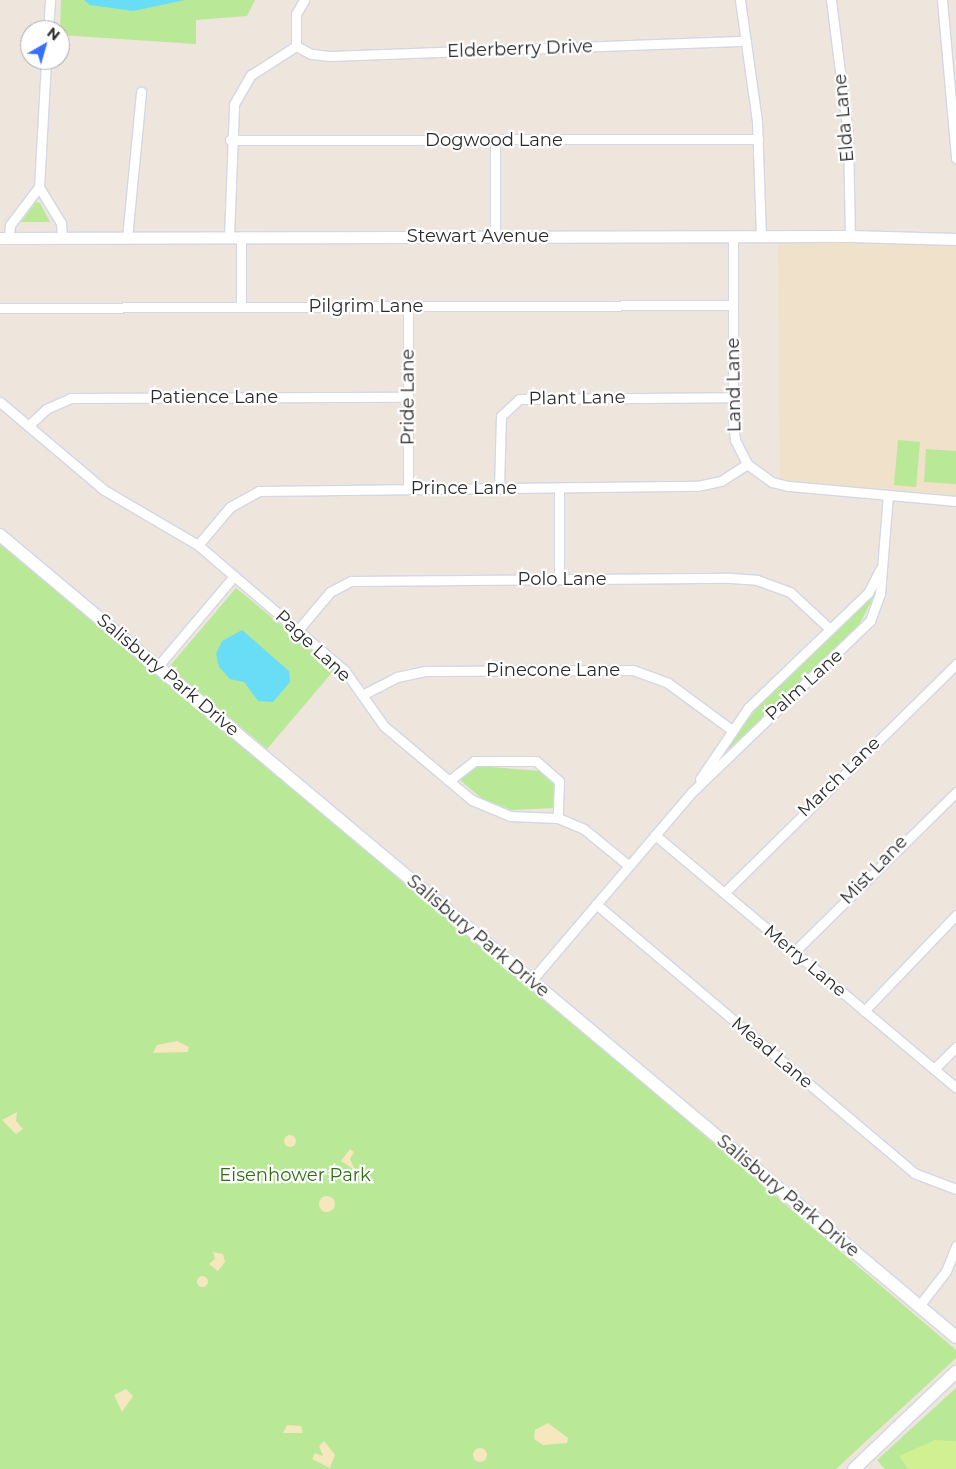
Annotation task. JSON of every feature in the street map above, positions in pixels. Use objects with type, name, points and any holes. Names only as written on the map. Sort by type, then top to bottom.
[{"type":"main road","name":"Salisbury Park Drive","points":[[0,535],[956,1337]]},
{"type":"main road","points":[[854,1469],[956,1372]]},
{"type":"street","points":[[49,20],[50,0]]},
{"type":"street","points":[[241,306],[235,237],[230,115],[242,87],[263,65],[296,46],[296,14],[304,0]]},
{"type":"street","points":[[740,0],[758,139],[761,236]]},
{"type":"street","name":"Elda Lane","points":[[831,0],[848,135],[850,236]]},
{"type":"street","points":[[942,0],[952,68],[956,158]]},
{"type":"street","name":"Elderberry Drive","points":[[296,46],[311,54],[330,56],[746,41]]},
{"type":"street","points":[[4,238],[10,225],[39,187],[45,70]]},
{"type":"street","points":[[127,238],[141,92]]},
{"type":"street","name":"Dogwood Lane","points":[[230,140],[758,139]]},
{"type":"street","points":[[495,140],[495,236]]},
{"type":"street","points":[[39,187],[61,223],[62,237]]},
{"type":"street","name":"Land Lane","points":[[733,236],[733,397],[735,440],[747,464],[772,482],[788,486],[956,501]]},
{"type":"street","name":"Stewart Avenue","points":[[4,238],[850,236],[956,239]]},
{"type":"street","name":"Pilgrim Lane","points":[[0,308],[733,305]]},
{"type":"street","name":"Pride Lane","points":[[408,306],[408,488]]},
{"type":"street","name":"Patience Lane","points":[[28,426],[46,409],[71,398],[408,397]]},
{"type":"street","name":"Plant Lane","points":[[499,488],[501,416],[519,399],[733,397]]},
{"type":"street","name":"Page Lane","points":[[0,402],[104,490],[198,545],[345,671],[384,726],[490,810],[558,818],[584,829],[628,865]]},
{"type":"street","name":"Prince Lane","points":[[198,545],[230,507],[259,491],[710,485],[747,464]]},
{"type":"street","points":[[559,488],[559,579]]},
{"type":"street","name":"Palm Lane","points":[[532,981],[628,865],[692,792],[860,634],[878,605],[884,561],[888,495]]},
{"type":"street","name":"Palm Lane","points":[[692,792],[732,730],[767,687],[868,593],[884,561]]},
{"type":"street","points":[[158,666],[234,576]]},
{"type":"street","name":"Polo Lane","points":[[298,630],[330,592],[351,581],[559,579],[757,580],[790,592],[830,629]]},
{"type":"street","name":"March Lane","points":[[724,893],[956,664]]},
{"type":"street","name":"Pinecone Lane","points":[[362,696],[397,678],[426,671],[633,670],[668,683],[732,730]]},
{"type":"street","points":[[450,780],[474,761],[536,761],[559,781],[558,818]]},
{"type":"street","name":"Mist Lane","points":[[794,952],[956,792]]},
{"type":"street","name":"Merry Lane","points":[[655,835],[956,1088]]},
{"type":"street","name":"Mead Lane","points":[[596,904],[914,1172],[956,1189]]},
{"type":"street","points":[[864,1011],[956,915]]},
{"type":"street","points":[[934,1069],[956,1046]]},
{"type":"street","points":[[919,1306],[952,1263],[956,1246]]},
{"type":"shaded area","points":[[778,238],[956,241],[956,500],[780,482]]},
{"type":"green space","points":[[61,0],[255,0],[247,16],[196,20],[196,44],[70,36],[70,20],[60,20]]},
{"type":"green space","points":[[36,202],[40,203],[50,222],[21,222]]},
{"type":"green space","points":[[898,440],[920,442],[916,487],[894,485]]},
{"type":"green space","points":[[926,449],[956,451],[956,484],[924,482]]},
{"type":"green space","name":"Eisenhower Park","points":[[0,544],[575,1025],[956,1350],[956,1358],[836,1469],[0,1469]]},
{"type":"green space","points":[[236,588],[335,669],[267,749],[169,667]]},
{"type":"green space","points":[[875,594],[856,631],[719,758],[769,692]]},
{"type":"green space","points":[[478,766],[541,771],[554,785],[554,808],[511,810],[481,798],[458,778]]},
{"type":"green space","points":[[956,1388],[956,1469],[885,1469],[877,1460]]},
{"type":"green space","points":[[935,1440],[956,1441],[956,1469],[908,1469],[899,1456]]},
{"type":"sand","points":[[177,1041],[189,1047],[188,1052],[153,1053],[157,1045]]},
{"type":"sand","points":[[17,1112],[16,1121],[23,1129],[16,1134],[2,1120]]},
{"type":"sand","points":[[288,1135],[292,1135],[296,1141],[292,1147],[288,1147],[284,1143],[284,1139]]},
{"type":"sand","points":[[350,1149],[354,1152],[350,1159],[355,1170],[341,1161]]},
{"type":"sand","points":[[327,1196],[335,1204],[327,1212],[319,1204]]},
{"type":"sand","points":[[213,1252],[223,1254],[225,1262],[218,1271],[209,1264],[215,1259]]},
{"type":"sand","points":[[202,1275],[208,1281],[202,1287],[196,1281]]},
{"type":"sand","points":[[126,1389],[133,1396],[122,1412],[114,1395]]},
{"type":"sand","points":[[548,1423],[568,1438],[567,1443],[543,1445],[534,1439],[535,1430]]},
{"type":"sand","points":[[287,1425],[301,1426],[303,1433],[283,1433]]},
{"type":"sand","points":[[324,1441],[335,1455],[330,1468],[312,1459],[315,1453],[323,1456],[319,1446]]},
{"type":"sand","points":[[480,1448],[485,1450],[487,1455],[485,1460],[480,1462],[475,1460],[473,1455],[475,1450]]},
{"type":"water","points":[[84,0],[185,0],[133,11],[90,5]]},
{"type":"water","points":[[242,630],[289,671],[290,682],[273,702],[258,701],[244,682],[230,679],[219,667],[216,654],[222,641]]}]
